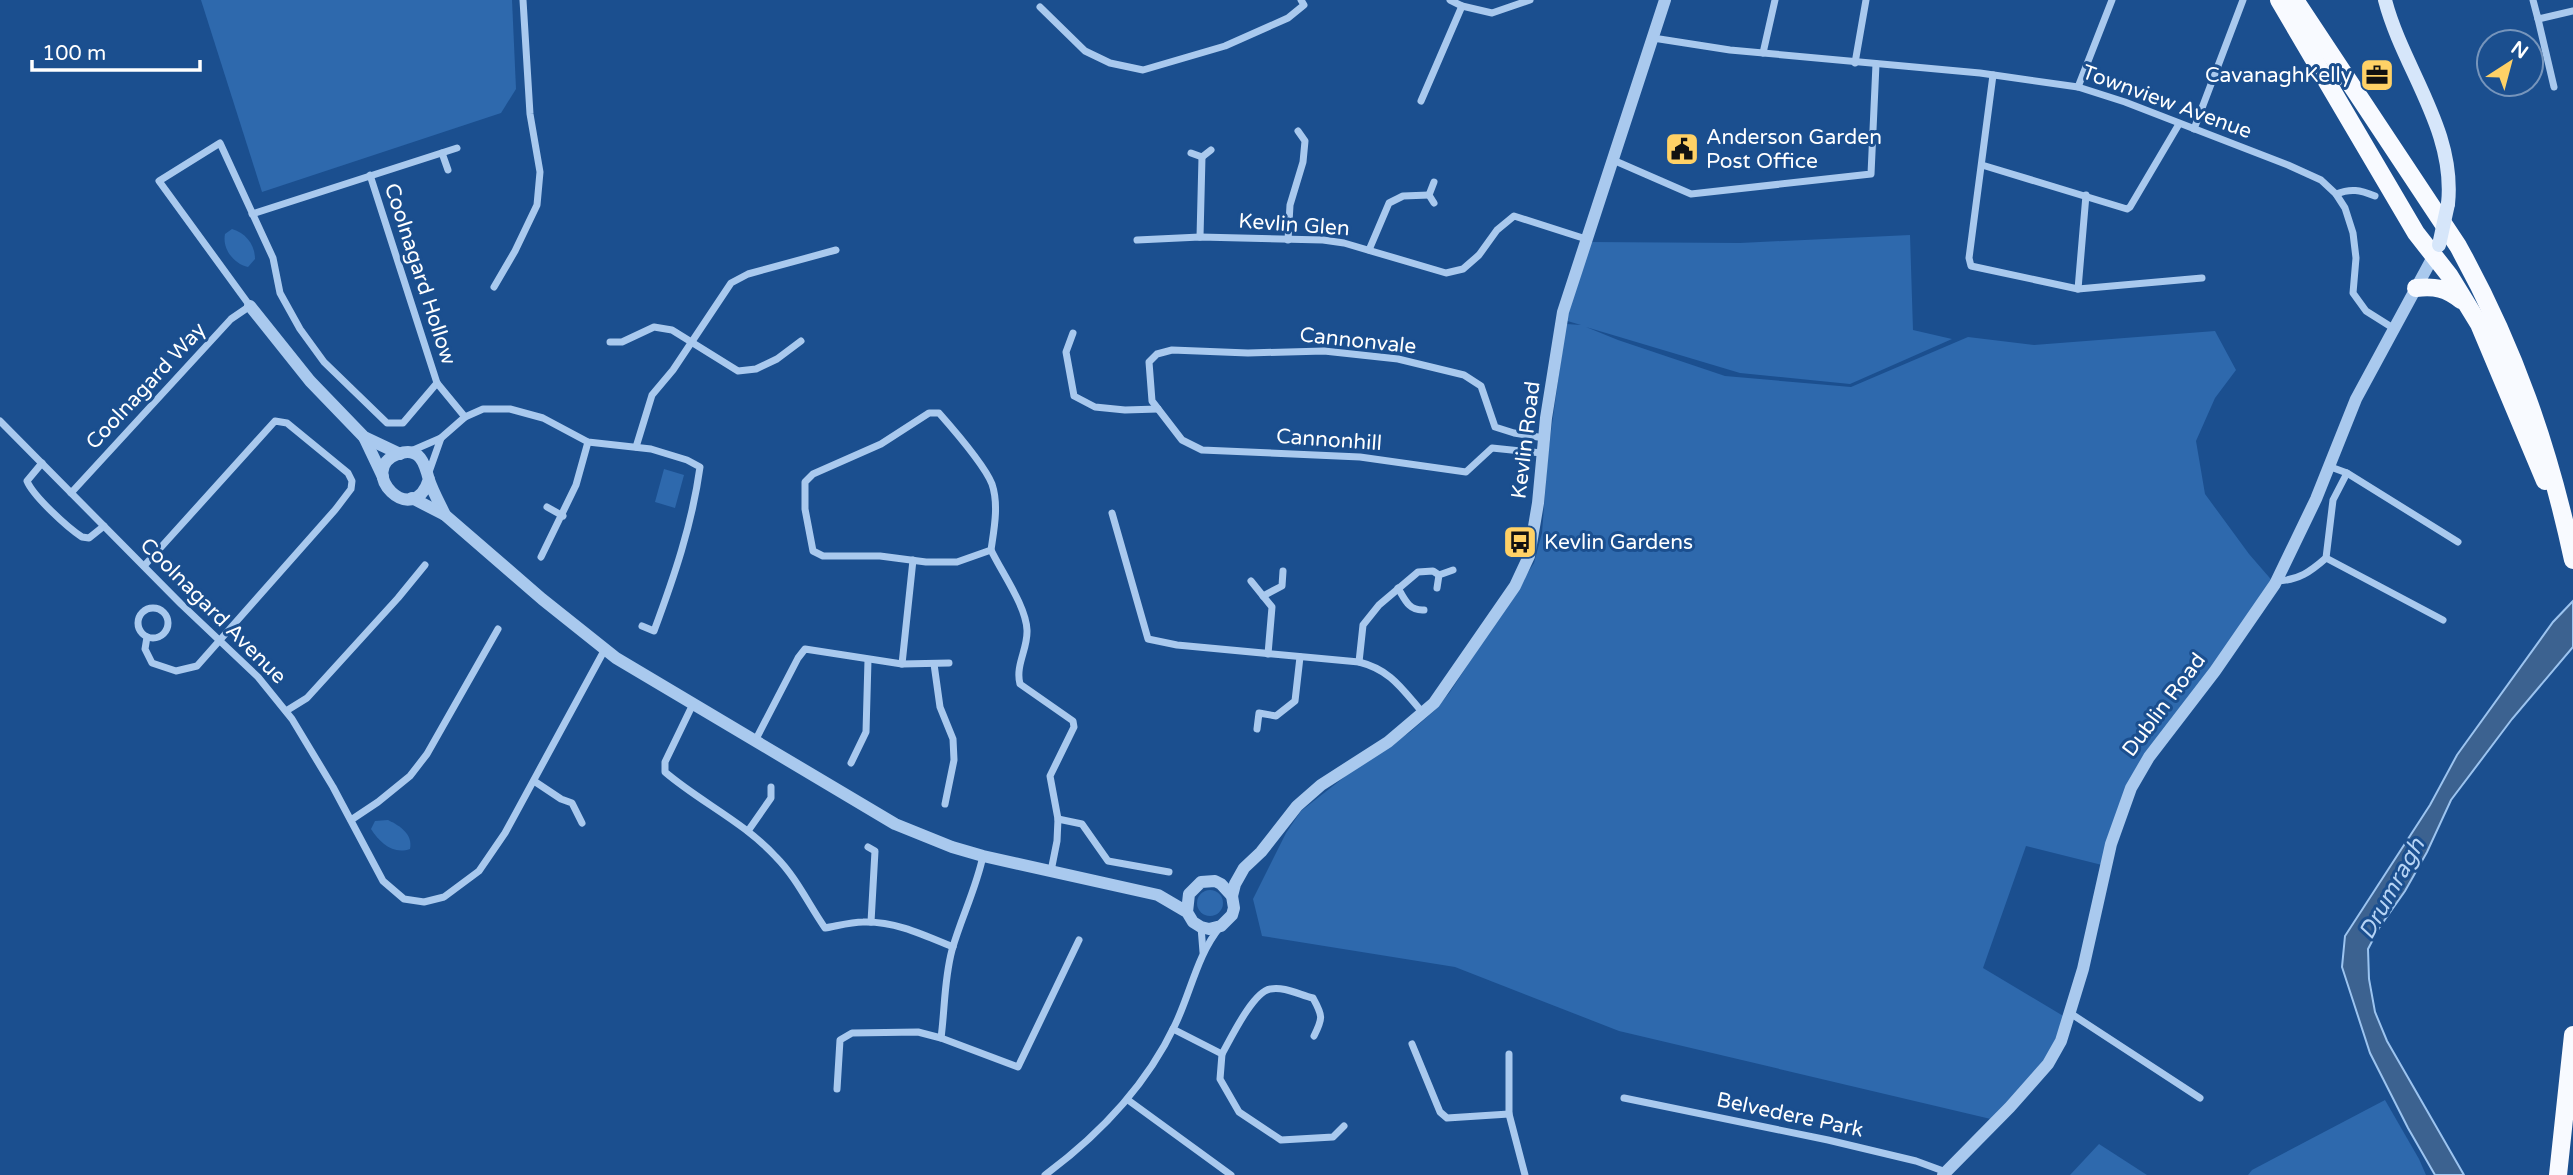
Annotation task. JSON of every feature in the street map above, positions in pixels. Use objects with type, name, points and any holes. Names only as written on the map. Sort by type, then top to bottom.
[{"type":"highway","points":[[2279,0],[2416,233],[2436,250],[2479,324],[2568,536]]},
{"type":"highway","points":[[2295,0],[2444,224],[2473,273],[2532,407],[2556,482],[2573,560]]},
{"type":"highway","points":[[2416,288],[2437,286],[2449,290],[2469,307]]},
{"type":"highway","points":[[2558,1175],[2573,1035]]},
{"type":"main road","points":[[2385,0],[2399,44],[2441,138],[2449,171],[2448,204],[2436,250]]},
{"type":"street","points":[[494,287],[537,205],[540,172],[530,114],[523,0]]},
{"type":"street","points":[[1040,7],[1085,51],[1110,63],[1143,69],[1226,46],[1288,18],[1304,5],[1301,0]]},
{"type":"street","points":[[1450,0],[1462,6],[1492,13],[1530,0]]},
{"type":"street","name":"Kevlin Road","points":[[1232,896],[1244,868],[1261,852],[1297,806],[1321,786],[1388,742],[1434,703],[1474,648],[1520,576],[1529,556],[1538,503],[1542,453],[1560,326],[1665,0]]},
{"type":"street","points":[[1763,53],[1775,0]]},
{"type":"street","points":[[1855,63],[1866,0]]},
{"type":"street","points":[[2078,87],[2112,0]]},
{"type":"street","points":[[2194,129],[2244,0]]},
{"type":"street","points":[[2533,0],[2554,87]]},
{"type":"street","points":[[1421,101],[1462,6]]},
{"type":"street","points":[[2538,19],[2573,11]]},
{"type":"street","name":"Townview Avenue","points":[[1653,38],[1763,53],[1993,75],[2078,87],[2288,164],[2320,180],[2336,194],[2345,208],[2353,233],[2356,258],[2353,293],[2366,311],[2393,328]]},
{"type":"street","points":[[1613,160],[1691,194],[1871,174],[1876,64]]},
{"type":"street","points":[[1993,75],[1969,258],[1971,266],[2078,289],[2202,278]]},
{"type":"street","points":[[1982,165],[2121,208],[2130,207],[2179,124]]},
{"type":"street","points":[[1288,240],[1290,205],[1303,162],[1305,141],[1298,131]]},
{"type":"street","points":[[1305,141],[1314,136]]},
{"type":"street","name":"Coolnagard Hollow","points":[[250,306],[159,181],[220,143],[273,258],[280,293],[300,329],[324,362],[387,423],[403,422],[437,383]]},
{"type":"street","points":[[252,214],[457,148]]},
{"type":"street","points":[[1200,236],[1202,158],[1211,150]]},
{"type":"street","points":[[442,153],[448,170]]},
{"type":"street","points":[[1191,153],[1202,158]]},
{"type":"street","name":"Coolnagard Hollow","points":[[370,175],[437,383],[465,417]]},
{"type":"street","points":[[1429,195],[1434,182]]},
{"type":"street","points":[[2336,194],[2349,189],[2375,195]]},
{"type":"street","points":[[1429,195],[1434,203]]},
{"type":"street","points":[[1369,250],[1389,203],[1403,196],[1429,195]]},
{"type":"street","points":[[2078,289],[2086,195]]},
{"type":"street","name":"Kevlin Glen","points":[[1137,240],[1200,236],[1323,240],[1369,250],[1446,273],[1463,269],[1479,255],[1497,230],[1514,216],[1586,239]]},
{"type":"street","points":[[636,447],[652,395],[673,370],[731,283],[748,274],[836,250]]},
{"type":"street","name":"Dublin Road","points":[[1945,1173],[2027,1090],[2048,1064],[2061,1041],[2083,969],[2111,844],[2131,788],[2149,757],[2215,671],[2277,581],[2312,509],[2356,399],[2436,250]]},
{"type":"street","points":[[250,306],[310,381],[364,437],[388,491],[394,496],[401,499],[412,498],[422,492],[441,438]]},
{"type":"street","name":"Coolnagard Way","points":[[71,493],[223,327],[250,306]]},
{"type":"street","points":[[610,342],[622,342],[654,327],[672,330],[738,371],[756,369],[777,359],[801,341]]},
{"type":"street","points":[[1073,333],[1066,352],[1074,396],[1094,407],[1158,410]]},
{"type":"street","name":"Cannonvale","points":[[1148,374],[1152,356],[1172,351],[1324,351],[1398,359],[1464,375],[1481,386],[1495,426],[1514,433],[1544,438]]},
{"type":"street","name":"Cannonhill","points":[[1148,374],[1152,401],[1158,410],[1182,440],[1202,450],[1360,457],[1466,472],[1492,448],[1542,453]]},
{"type":"street","points":[[383,477],[387,462],[441,438],[465,417],[483,409],[510,409],[543,418],[588,442],[651,449],[701,467],[695,506],[674,580],[654,631],[642,626]]},
{"type":"street","points":[[991,550],[957,562],[880,556],[823,556],[813,551],[805,509],[805,482],[813,474],[881,444],[929,413],[939,413],[963,440],[992,484],[996,515],[991,550],[1024,614],[1027,632],[1018,674],[1020,684],[1073,722],[1074,727],[1050,776],[1058,819],[1051,871]]},
{"type":"street","name":"Coolnagard Avenue","points":[[0,421],[258,677],[286,711],[351,820],[383,881],[404,899],[424,902],[444,897],[479,871],[505,833],[605,649]]},
{"type":"street","points":[[144,566],[275,421],[287,423],[348,473],[352,481],[351,489],[335,510],[197,666],[176,671],[152,663],[145,649],[147,637]]},
{"type":"street","points":[[364,437],[422,459],[445,514]]},
{"type":"street","points":[[541,557],[576,485],[588,442]]},
{"type":"street","points":[[42,463],[27,481],[30,488],[82,537],[89,538],[104,526]]},
{"type":"street","points":[[2328,466],[2347,473],[2458,542]]},
{"type":"street","points":[[2277,581],[2303,576],[2326,558],[2333,500],[2347,473]]},
{"type":"street","points":[[412,498],[445,514],[541,599],[605,649],[895,824],[952,847],[983,856],[1158,895],[1187,912],[1193,922],[1201,927],[1209,929],[1221,926]]},
{"type":"street","points":[[547,507],[563,516]]},
{"type":"street","points":[[1112,513],[1148,639],[1177,645],[1359,662],[1374,666],[1391,675],[1423,713]]},
{"type":"street","points":[[2326,558],[2443,620]]},
{"type":"street","points":[[902,664],[913,560]]},
{"type":"street","points":[[286,711],[307,698],[425,565]]},
{"type":"street","points":[[1359,662],[1363,625],[1379,605],[1418,572],[1433,572],[1439,575],[1453,570]]},
{"type":"street","points":[[1263,596],[1282,586],[1283,571]]},
{"type":"street","points":[[1437,588],[1439,575]]},
{"type":"street","points":[[1251,581],[1272,607],[1268,654]]},
{"type":"street","points":[[1398,588],[1410,607],[1424,610]]},
{"type":"street","points":[[157,608],[167,617],[167,630],[161,636],[147,637],[139,628],[139,616],[147,609],[157,608]]},
{"type":"street","points":[[351,820],[410,776],[427,754],[498,629]]},
{"type":"street","points":[[755,741],[805,649],[902,664],[949,663]]},
{"type":"street","points":[[1257,729],[1259,713],[1276,716],[1295,701],[1300,657]]},
{"type":"street","points":[[851,762],[866,732],[867,660]]},
{"type":"street","points":[[934,664],[940,707],[953,739],[954,760],[945,804]]},
{"type":"street","points":[[693,704],[664,762],[664,772],[748,831],[777,857],[825,928],[871,922],[914,930],[953,947]]},
{"type":"street","points":[[534,781],[572,803],[582,823]]},
{"type":"street","points":[[748,831],[771,798],[771,787]]},
{"type":"street","points":[[1058,819],[1082,824],[1108,861],[1169,872]]},
{"type":"street","points":[[868,846],[875,851],[871,922]]},
{"type":"street","points":[[941,1038],[945,982],[953,947],[977,882],[983,856]]},
{"type":"street","name":"Kevlin Road","points":[[1215,881],[1244,868]]},
{"type":"street","points":[[1045,1175],[1105,1126],[1128,1100],[1173,1029],[1203,953],[1232,915],[1234,903],[1228,889],[1215,881],[1201,882],[1192,889],[1187,898],[1187,912]]},
{"type":"street","points":[[1158,895],[1192,889]]},
{"type":"street","points":[[1201,927],[1203,953]]},
{"type":"street","points":[[836,1089],[840,1040],[852,1033],[918,1032],[1018,1067],[1079,940]]},
{"type":"street","points":[[1314,1036],[1321,1021],[1321,1014],[1313,998],[1272,988],[1262,991],[1222,1054],[1220,1079],[1239,1112],[1281,1140],[1333,1137],[1344,1126]]},
{"type":"street","points":[[2070,1013],[2200,1098]]},
{"type":"street","points":[[1173,1029],[1222,1054]]},
{"type":"street","points":[[1412,1044],[1440,1112],[1447,1118],[1509,1114]]},
{"type":"street","points":[[1508,1054],[1509,1114],[1525,1175]]},
{"type":"street","name":"Belvedere Park","points":[[1624,1098],[1828,1140],[1916,1161],[1945,1173]]},
{"type":"street","points":[[1128,1100],[1231,1175]]},
{"type":"shaded area","points":[[201,0],[512,0],[516,89],[501,113],[262,192]]},
{"type":"shaded area","points":[[232,229],[251,244],[255,259],[248,267],[238,263],[227,250],[225,234]]},
{"type":"shaded area","points":[[1910,235],[1913,330],[1952,339],[1850,384],[1740,373],[1586,327],[1725,376],[1851,387],[1968,337],[2034,345],[2215,331],[2236,370],[2215,398],[2196,441],[2205,494],[2249,554],[2275,584],[2149,757],[2106,866],[2026,846],[1983,968],[2065,1017],[2061,1041],[1995,1120],[1619,1031],[1455,967],[1262,936],[1253,899],[1286,833],[1301,811],[1347,775],[1410,732],[1434,711],[1450,692],[1534,563],[1542,533],[1548,453],[1566,324],[1581,325],[1564,320],[1589,242],[1740,243]]},
{"type":"shaded area","points":[[664,469],[684,475],[675,508],[655,502]]},
{"type":"shaded area","points":[[388,820],[408,835],[410,849],[393,849],[383,843],[371,829],[375,821]]},
{"type":"shaded area","points":[[1210,890],[1219,894],[1223,903],[1219,912],[1210,916],[1201,912],[1197,903],[1201,894]]},
{"type":"shaded area","points":[[2385,1100],[2426,1175],[2248,1175],[2252,1170]]},
{"type":"shaded area","points":[[2099,1144],[2147,1175],[2070,1175]]},
{"type":"water","name":"Drumragh","points":[[2573,601],[2573,647],[2512,719],[2451,800],[2427,852],[2368,949],[2369,979],[2375,1012],[2387,1041],[2464,1175],[2435,1175],[2370,1053],[2342,967],[2345,936],[2430,805],[2457,755],[2553,622]]},
{"type":"place","name":"CavanaghKelly","points":[[2377,75]]},
{"type":"place","name":"Anderson Garden Post Office","points":[[1682,149]]},
{"type":"place","name":"Kevlin Gardens","points":[[1520,542]]}]
